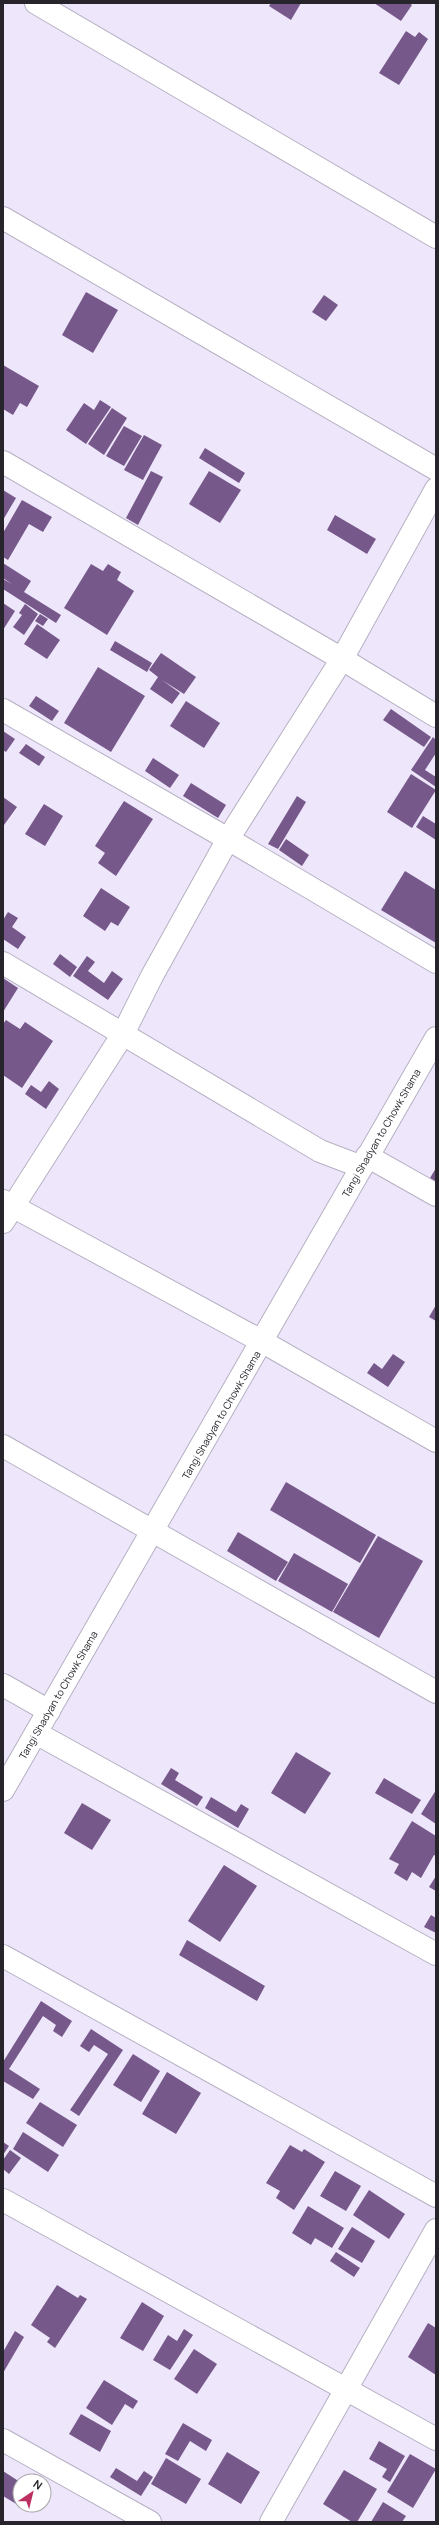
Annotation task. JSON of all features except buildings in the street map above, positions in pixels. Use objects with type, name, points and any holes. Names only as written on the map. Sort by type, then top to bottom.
[{"type":"street","points":[[36,3],[436,238]]},
{"type":"street","points":[[3,218],[436,469]]},
{"type":"street","points":[[3,462],[342,659],[436,716]]},
{"type":"street","points":[[436,489],[342,659],[228,839],[152,976],[123,1034],[6,1210],[263,1342],[436,1441]]},
{"type":"street","points":[[3,710],[228,839],[436,962]]},
{"type":"street","points":[[3,963],[320,1151],[364,1161],[436,1195]]},
{"type":"street","name":"Tangi Shadyan to Chowk Shama","points":[[3,1790],[263,1342],[364,1161],[436,1038]]},
{"type":"street","points":[[3,1446],[436,1692]]},
{"type":"street","points":[[3,1685],[49,1711]]},
{"type":"street","points":[[36,1733],[436,1954]]},
{"type":"street","points":[[3,1956],[436,2196]]},
{"type":"street","points":[[3,2200],[436,2439]]},
{"type":"street","points":[[271,2522],[436,2230]]},
{"type":"street","points":[[3,2440],[150,2522]]}]
